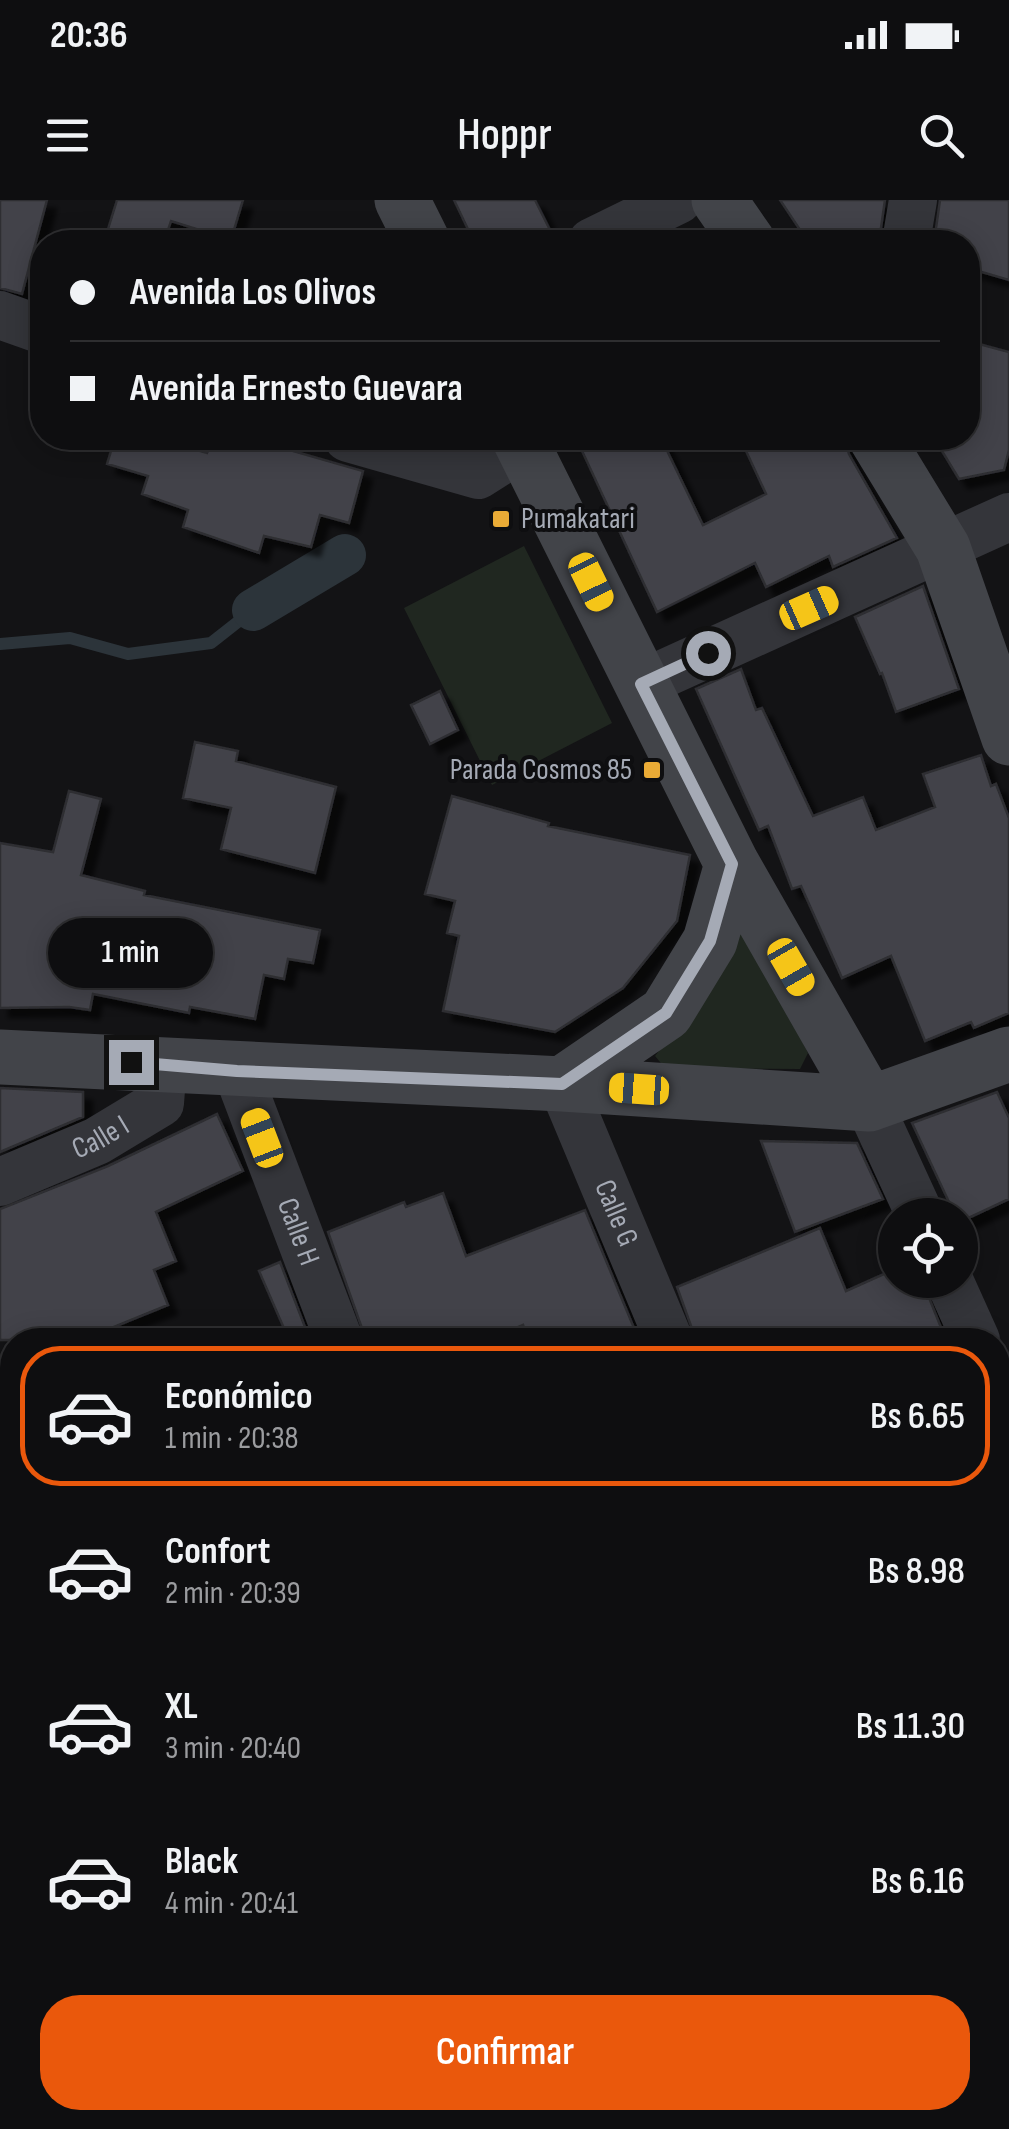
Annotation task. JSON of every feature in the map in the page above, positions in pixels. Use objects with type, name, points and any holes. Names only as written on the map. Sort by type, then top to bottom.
[{"type":"main road","points":[[402,200],[417,230]]},
{"type":"main road","points":[[720,200],[740,230]]},
{"type":"main road","points":[[525,450],[732,864],[869,1104]]},
{"type":"main road","points":[[883,450],[944,548],[1009,738]]},
{"type":"main road","points":[[562,1084],[666,1013],[710,941],[732,864]]},
{"type":"main road","points":[[0,1057],[562,1084],[869,1104],[1009,1054]]},
{"type":"street","points":[[617,230],[678,200]]},
{"type":"street","points":[[908,230],[913,200]]},
{"type":"street","points":[[0,315],[30,326]]},
{"type":"street","points":[[390,450],[478,475],[511,450]]},
{"type":"street","points":[[641,684],[1009,517]]},
{"type":"street","name":"Calle I","points":[[0,1182],[97,1141],[160,1103],[164,1063]]},
{"type":"street","name":"Calle H","points":[[237,1071],[334,1328]]},
{"type":"street","name":"Calle G","points":[[562,1084],[664,1328]]},
{"type":"street","points":[[869,1104],[912,1198]]},
{"type":"street","points":[[957,1298],[971,1328]]},
{"type":"shaded area","points":[[524,546],[612,723],[492,785],[404,608]]},
{"type":"shaded area","points":[[730,929],[747,930],[808,1053],[800,1069],[665,1068],[655,1056],[701,996]]},
{"type":"building","points":[[0,200],[47,200],[39,230],[30,230],[30,264],[22,294],[0,288]]},
{"type":"building","points":[[117,200],[243,200],[234,230],[199,230],[171,221],[168,230],[108,230]]},
{"type":"building","points":[[454,200],[535,200],[550,230],[468,230]]},
{"type":"building","points":[[780,200],[885,200],[881,230],[800,230]]},
{"type":"building","points":[[940,200],[1009,200],[1009,280],[980,272],[980,230],[936,230]]},
{"type":"building","points":[[980,344],[1009,352],[1009,450],[1004,470],[959,479],[941,450],[980,450]]},
{"type":"building","points":[[111,450],[290,450],[363,471],[349,523],[320,515],[311,547],[264,536],[259,553],[183,527],[188,510],[142,494],[148,476],[107,464]]},
{"type":"building","points":[[582,450],[667,450],[703,525],[766,494],[746,450],[848,450],[897,538],[833,567],[829,556],[766,587],[755,563],[657,612]]},
{"type":"building","points":[[923,586],[959,689],[896,712],[855,617]]},
{"type":"building","points":[[741,669],[756,710],[762,708],[813,816],[863,797],[876,830],[935,807],[923,774],[981,755],[991,786],[996,784],[1009,818],[1009,1013],[974,1028],[971,1022],[925,1041],[891,956],[842,978],[801,886],[792,889],[768,826],[759,830],[696,689]]},
{"type":"building","points":[[440,691],[458,730],[430,744],[411,705]]},
{"type":"building","points":[[195,742],[238,751],[236,761],[336,787],[315,873],[221,849],[231,808],[183,798]]},
{"type":"building","points":[[69,791],[101,799],[81,875],[145,891],[144,895],[320,930],[313,963],[288,959],[284,979],[264,975],[255,1019],[190,1007],[189,1013],[93,994],[90,1010],[0,1008],[0,843],[53,852]]},
{"type":"building","points":[[452,796],[549,823],[548,826],[690,855],[677,921],[623,988],[555,1032],[443,1011],[459,936],[447,933],[455,901],[425,894]]},
{"type":"building","points":[[0,1088],[83,1092],[83,1117],[0,1152]]},
{"type":"building","points":[[997,1092],[1009,1118],[1009,1199],[978,1214],[978,1198],[947,1198],[912,1123]]},
{"type":"building","points":[[217,1114],[243,1171],[156,1212],[176,1261],[154,1270],[168,1305],[111,1328],[0,1328],[0,1209],[108,1166]]},
{"type":"building","points":[[761,1141],[857,1143],[883,1198],[795,1232]]},
{"type":"building","points":[[443,1193],[466,1256],[585,1210],[634,1328],[523,1325],[362,1328],[328,1232],[404,1202],[406,1207]]},
{"type":"building","points":[[820,1228],[846,1291],[878,1277],[878,1298],[929,1298],[941,1328],[692,1328],[677,1287]]},
{"type":"building","points":[[280,1262],[305,1328],[284,1328],[259,1271]]},
{"type":"waterway","points":[[253,610],[345,555]]},
{"type":"waterway","points":[[0,644],[70,638],[128,654],[211,643],[253,610]]},
{"type":"place","name":"Pumakatari","points":[[501,519]]},
{"type":"place","name":"Parada Cosmos 85","points":[[652,770]]},
{"type":"route","points":[[131,1062],[237,1071],[562,1084],[666,1013],[710,941],[732,864],[641,684],[708,653]]}]
